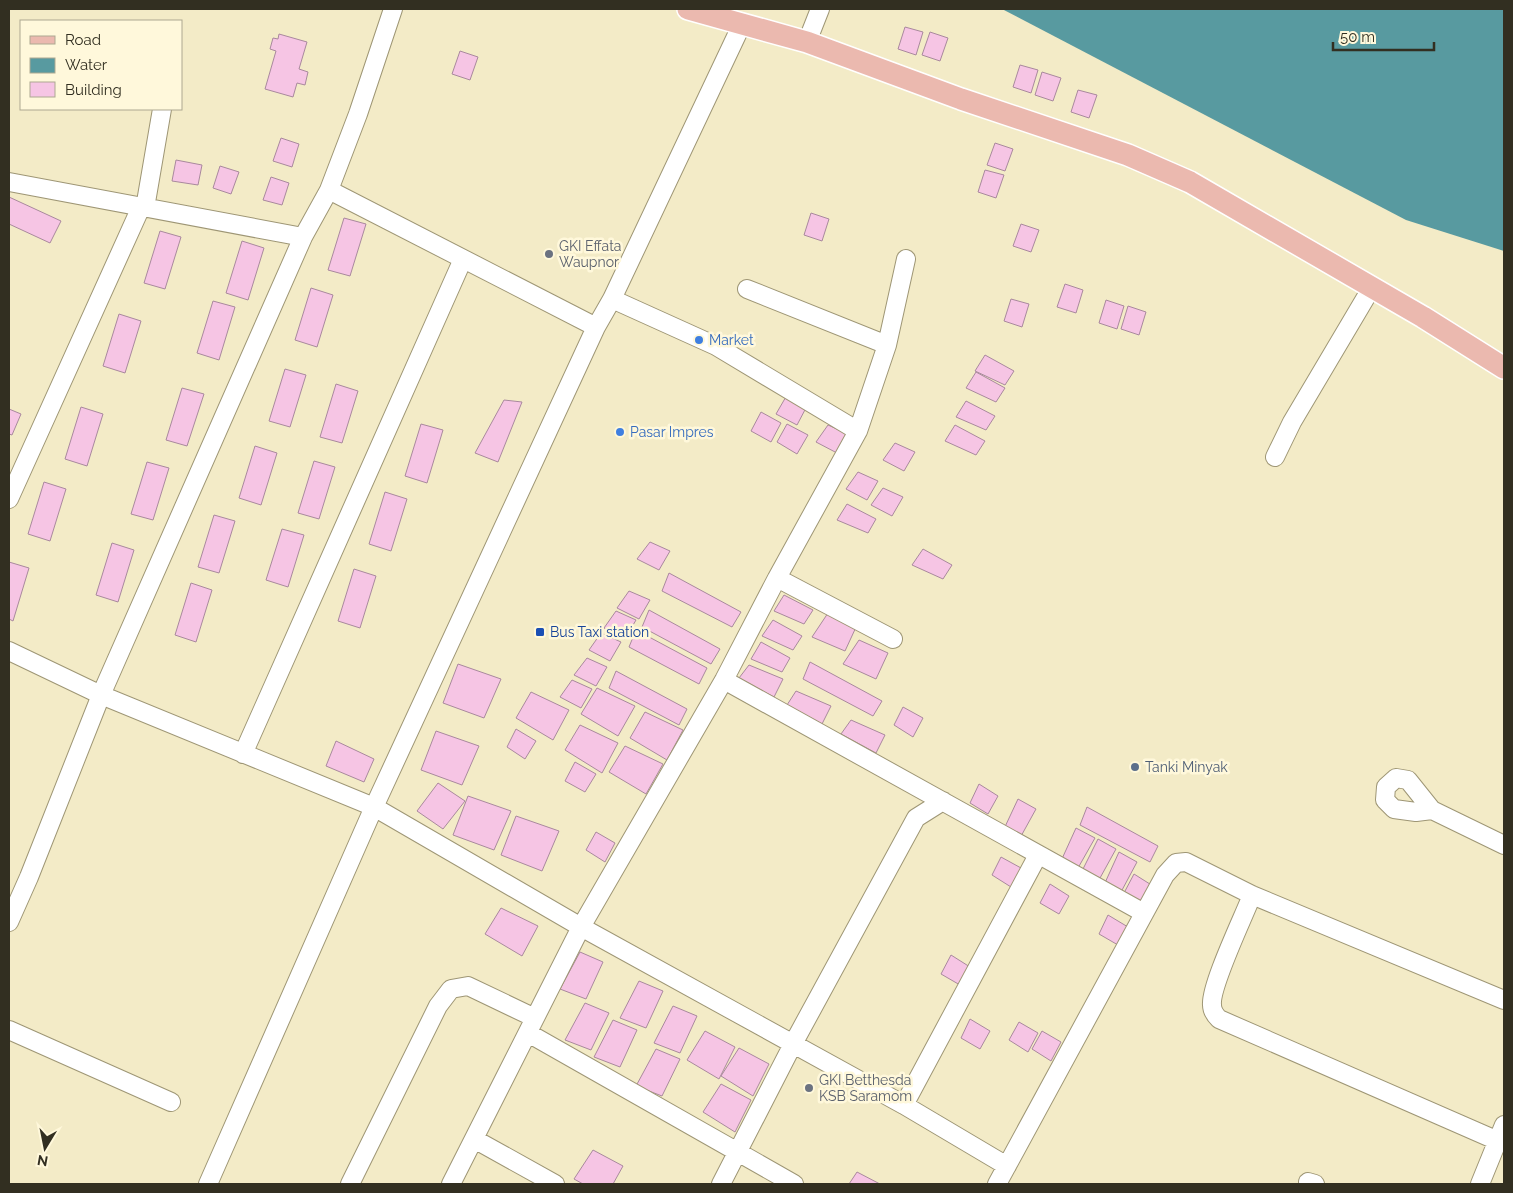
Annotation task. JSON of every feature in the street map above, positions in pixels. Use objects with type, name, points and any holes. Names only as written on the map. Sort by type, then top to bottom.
[{"type":"main road","points":[[688,9],[808,42],[961,99],[1128,154],[1190,182],[1372,287],[1504,368]]},
{"type":"street","points":[[11,913],[102,696],[304,237],[329,190],[358,114],[393,9]]},
{"type":"street","points":[[808,42],[820,9]]},
{"type":"street","points":[[208,1184],[374,807],[596,327],[612,299],[742,24]]},
{"type":"street","points":[[9,499],[143,207],[162,110]]},
{"type":"street","points":[[9,182],[304,237]]},
{"type":"street","points":[[329,190],[596,327]]},
{"type":"street","points":[[243,754],[463,259]]},
{"type":"street","points":[[451,1184],[581,927],[724,680],[777,578],[858,431],[887,345],[906,259]]},
{"type":"street","points":[[1275,457],[1292,422],[1372,287]]},
{"type":"street","points":[[747,289],[887,345]]},
{"type":"street","points":[[612,299],[716,346],[858,431]]},
{"type":"street","points":[[777,578],[893,639]]},
{"type":"street","points":[[9,651],[102,696],[374,807],[581,927],[904,1105],[1007,1166]]},
{"type":"street","points":[[724,680],[1144,914]]},
{"type":"street","points":[[914,786],[916,818]]},
{"type":"street","points":[[721,1184],[916,818],[943,801]]},
{"type":"street","points":[[1432,810],[1504,846]]},
{"type":"street","points":[[904,1105],[1038,855]]},
{"type":"street","points":[[997,1184],[1165,875],[1173,865],[1180,862],[1186,862],[1252,894],[1504,1000]]},
{"type":"street","points":[[1252,894],[1212,999],[1214,1013],[1219,1019],[1501,1133],[1480,1184]]},
{"type":"street","points":[[350,1184],[438,1006],[451,989],[468,986],[737,1152],[794,1184]]},
{"type":"street","points":[[9,1030],[171,1102]]},
{"type":"street","points":[[474,1139],[555,1184]]},
{"type":"water","points":[[1002,9],[1504,9],[1504,251],[1406,220]]},
{"type":"building","points":[[905,27],[923,32],[916,55],[898,49]]},
{"type":"building","points":[[930,32],[948,38],[940,61],[922,55]]},
{"type":"building","points":[[279,34],[307,42],[299,69],[308,72],[305,85],[297,83],[293,97],[265,89],[276,51],[270,49],[273,38],[278,39]]},
{"type":"building","points":[[460,51],[478,57],[470,80],[452,74]]},
{"type":"building","points":[[1020,65],[1038,70],[1031,93],[1013,87]]},
{"type":"building","points":[[1042,72],[1061,78],[1053,101],[1035,95]]},
{"type":"building","points":[[1078,90],[1097,95],[1089,118],[1071,112]]},
{"type":"building","points":[[281,138],[299,144],[292,167],[273,161]]},
{"type":"building","points":[[995,143],[1013,149],[1005,171],[987,165]]},
{"type":"building","points":[[176,160],[202,165],[198,185],[172,181]]},
{"type":"building","points":[[220,166],[239,172],[231,194],[213,188]]},
{"type":"building","points":[[985,170],[1004,175],[996,198],[978,192]]},
{"type":"building","points":[[271,177],[289,183],[282,205],[263,200]]},
{"type":"building","points":[[9,197],[61,221],[50,243],[9,224]]},
{"type":"building","points":[[811,213],[829,219],[822,241],[804,235]]},
{"type":"building","points":[[344,218],[366,224],[350,276],[328,270]]},
{"type":"building","points":[[1021,224],[1039,230],[1031,252],[1013,246]]},
{"type":"building","points":[[160,231],[181,237],[165,289],[144,283]]},
{"type":"building","points":[[242,241],[264,248],[248,300],[226,293]]},
{"type":"building","points":[[1065,284],[1083,290],[1076,313],[1057,307]]},
{"type":"building","points":[[311,288],[333,295],[317,347],[295,340]]},
{"type":"building","points":[[1011,299],[1029,304],[1022,327],[1004,321]]},
{"type":"building","points":[[1106,300],[1124,306],[1117,329],[1099,323]]},
{"type":"building","points":[[213,301],[235,307],[219,360],[197,353]]},
{"type":"building","points":[[1128,306],[1146,312],[1139,335],[1121,329]]},
{"type":"building","points":[[119,314],[141,321],[125,373],[103,366]]},
{"type":"building","points":[[985,355],[1014,371],[1005,385],[975,371]]},
{"type":"building","points":[[285,369],[306,375],[290,427],[269,421]]},
{"type":"building","points":[[976,372],[1005,388],[996,402],[966,388]]},
{"type":"building","points":[[336,384],[358,391],[342,443],[320,437]]},
{"type":"building","points":[[182,388],[204,394],[187,446],[166,440]]},
{"type":"building","points":[[787,395],[807,406],[797,425],[776,414]]},
{"type":"building","points":[[504,400],[522,402],[498,462],[475,453]]},
{"type":"building","points":[[966,401],[995,416],[986,430],[956,417]]},
{"type":"building","points":[[81,407],[103,414],[87,466],[65,459]]},
{"type":"building","points":[[9,409],[21,414],[12,435],[9,434]]},
{"type":"building","points":[[761,412],[781,423],[771,442],[751,431]]},
{"type":"building","points":[[421,424],[443,430],[427,483],[405,476]]},
{"type":"building","points":[[787,424],[808,435],[797,454],[777,442]]},
{"type":"building","points":[[828,425],[848,434],[837,453],[816,442]]},
{"type":"building","points":[[955,425],[985,441],[976,455],[945,441]]},
{"type":"building","points":[[895,443],[915,452],[904,471],[883,460]]},
{"type":"building","points":[[255,446],[277,453],[261,505],[239,498]]},
{"type":"building","points":[[314,461],[335,467],[319,519],[298,513]]},
{"type":"building","points":[[147,462],[169,468],[153,520],[131,514]]},
{"type":"building","points":[[858,472],[878,481],[867,500],[846,489]]},
{"type":"building","points":[[44,482],[66,489],[50,541],[28,534]]},
{"type":"building","points":[[883,488],[903,497],[892,516],[871,505]]},
{"type":"building","points":[[385,492],[407,499],[391,551],[369,544]]},
{"type":"building","points":[[847,504],[876,519],[868,533],[837,520]]},
{"type":"building","points":[[214,515],[235,521],[219,573],[198,567]]},
{"type":"building","points":[[282,529],[304,535],[288,587],[266,580]]},
{"type":"building","points":[[650,542],[670,551],[659,570],[637,559]]},
{"type":"building","points":[[112,543],[134,550],[118,602],[96,595]]},
{"type":"building","points":[[923,549],[952,565],[943,579],[912,565]]},
{"type":"building","points":[[9,562],[29,568],[13,621],[9,619]]},
{"type":"building","points":[[354,569],[376,576],[360,628],[338,621]]},
{"type":"building","points":[[669,573],[741,612],[732,627],[662,591]]},
{"type":"building","points":[[191,583],[212,590],[196,642],[175,635]]},
{"type":"building","points":[[629,591],[650,600],[639,619],[617,608]]},
{"type":"building","points":[[784,595],[813,610],[804,624],[774,611]]},
{"type":"building","points":[[649,610],[720,649],[711,664],[642,627]]},
{"type":"building","points":[[616,611],[636,620],[625,639],[604,628]]},
{"type":"building","points":[[828,613],[857,625],[845,651],[812,637]]},
{"type":"building","points":[[773,620],[802,636],[793,650],[762,636]]},
{"type":"building","points":[[636,630],[707,668],[699,684],[629,647]]},
{"type":"building","points":[[601,633],[621,642],[610,661],[589,650]]},
{"type":"building","points":[[859,640],[888,653],[876,679],[843,664]]},
{"type":"building","points":[[761,642],[790,658],[782,672],[751,659]]},
{"type":"building","points":[[587,658],[607,667],[596,686],[574,675]]},
{"type":"building","points":[[810,662],[882,701],[873,716],[803,679]]},
{"type":"building","points":[[458,664],[501,679],[484,718],[443,703]]},
{"type":"building","points":[[749,665],[783,679],[774,697],[739,678]]},
{"type":"building","points":[[616,671],[687,709],[679,725],[609,688]]},
{"type":"building","points":[[572,680],[592,689],[581,708],[560,697]]},
{"type":"building","points":[[597,688],[635,706],[618,736],[581,714]]},
{"type":"building","points":[[796,691],[831,706],[822,724],[787,705]]},
{"type":"building","points":[[531,692],[569,710],[553,740],[516,718]]},
{"type":"building","points":[[903,707],[923,718],[913,737],[894,725]]},
{"type":"building","points":[[645,712],[683,730],[667,760],[630,738]]},
{"type":"building","points":[[851,720],[885,735],[876,753],[841,734]]},
{"type":"building","points":[[580,725],[618,743],[602,773],[565,750]]},
{"type":"building","points":[[516,729],[536,741],[525,759],[507,747]]},
{"type":"building","points":[[436,731],[479,746],[462,785],[421,770]]},
{"type":"building","points":[[336,741],[374,759],[364,782],[326,766]]},
{"type":"building","points":[[625,746],[663,764],[646,794],[609,772]]},
{"type":"building","points":[[575,762],[596,774],[585,792],[565,781]]},
{"type":"building","points":[[438,783],[465,801],[443,829],[417,811]]},
{"type":"building","points":[[979,784],[998,796],[988,814],[970,803]]},
{"type":"building","points":[[468,796],[511,811],[494,850],[453,835]]},
{"type":"building","points":[[1018,799],[1036,809],[1020,838],[1003,831]]},
{"type":"building","points":[[1087,807],[1158,846],[1150,862],[1080,825]]},
{"type":"building","points":[[516,816],[559,831],[542,871],[501,855]]},
{"type":"building","points":[[1076,828],[1095,838],[1078,868],[1061,861]]},
{"type":"building","points":[[596,832],[615,843],[605,862],[586,850]]},
{"type":"building","points":[[1098,839],[1116,849],[1100,878],[1082,871]]},
{"type":"building","points":[[1119,852],[1137,862],[1121,892],[1104,885]]},
{"type":"building","points":[[1001,857],[1021,868],[1011,887],[992,875]]},
{"type":"building","points":[[1134,874],[1153,886],[1143,905],[1124,893]]},
{"type":"building","points":[[1050,884],[1069,896],[1059,914],[1040,903]]},
{"type":"building","points":[[501,908],[538,926],[522,956],[485,934]]},
{"type":"building","points":[[1108,915],[1128,927],[1118,945],[1099,934]]},
{"type":"building","points":[[580,952],[603,962],[586,999],[560,989]]},
{"type":"building","points":[[951,955],[970,967],[960,985],[941,974]]},
{"type":"building","points":[[639,981],[663,991],[646,1028],[620,1018]]},
{"type":"building","points":[[585,1003],[609,1013],[591,1050],[565,1040]]},
{"type":"building","points":[[673,1006],[697,1016],[680,1053],[654,1043]]},
{"type":"building","points":[[970,1019],[990,1031],[980,1049],[961,1038]]},
{"type":"building","points":[[613,1020],[637,1030],[620,1067],[594,1057]]},
{"type":"building","points":[[1019,1022],[1038,1033],[1028,1052],[1009,1040]]},
{"type":"building","points":[[705,1031],[735,1047],[719,1079],[687,1060]]},
{"type":"building","points":[[1042,1031],[1061,1042],[1051,1061],[1032,1049]]},
{"type":"building","points":[[739,1048],[769,1064],[753,1096],[721,1076]]},
{"type":"building","points":[[656,1049],[680,1059],[662,1096],[636,1086]]},
{"type":"building","points":[[721,1084],[751,1100],[735,1132],[703,1112]]},
{"type":"building","points":[[593,1150],[623,1166],[613,1184],[583,1184],[574,1179]]},
{"type":"building","points":[[857,1172],[880,1184],[849,1184]]},
{"type":"place","name":"GKI Effata Waupnor","points":[[549,254]]},
{"type":"place","name":"Market","points":[[699,340]]},
{"type":"place","name":"Pasar Impres","points":[[620,432]]},
{"type":"place","name":"Bus Taxi station","points":[[540,632]]},
{"type":"place","name":"Tanki Minyak","points":[[1135,767]]},
{"type":"place","name":"GKI Betthesda KSB Saramom","points":[[809,1088]]}]
